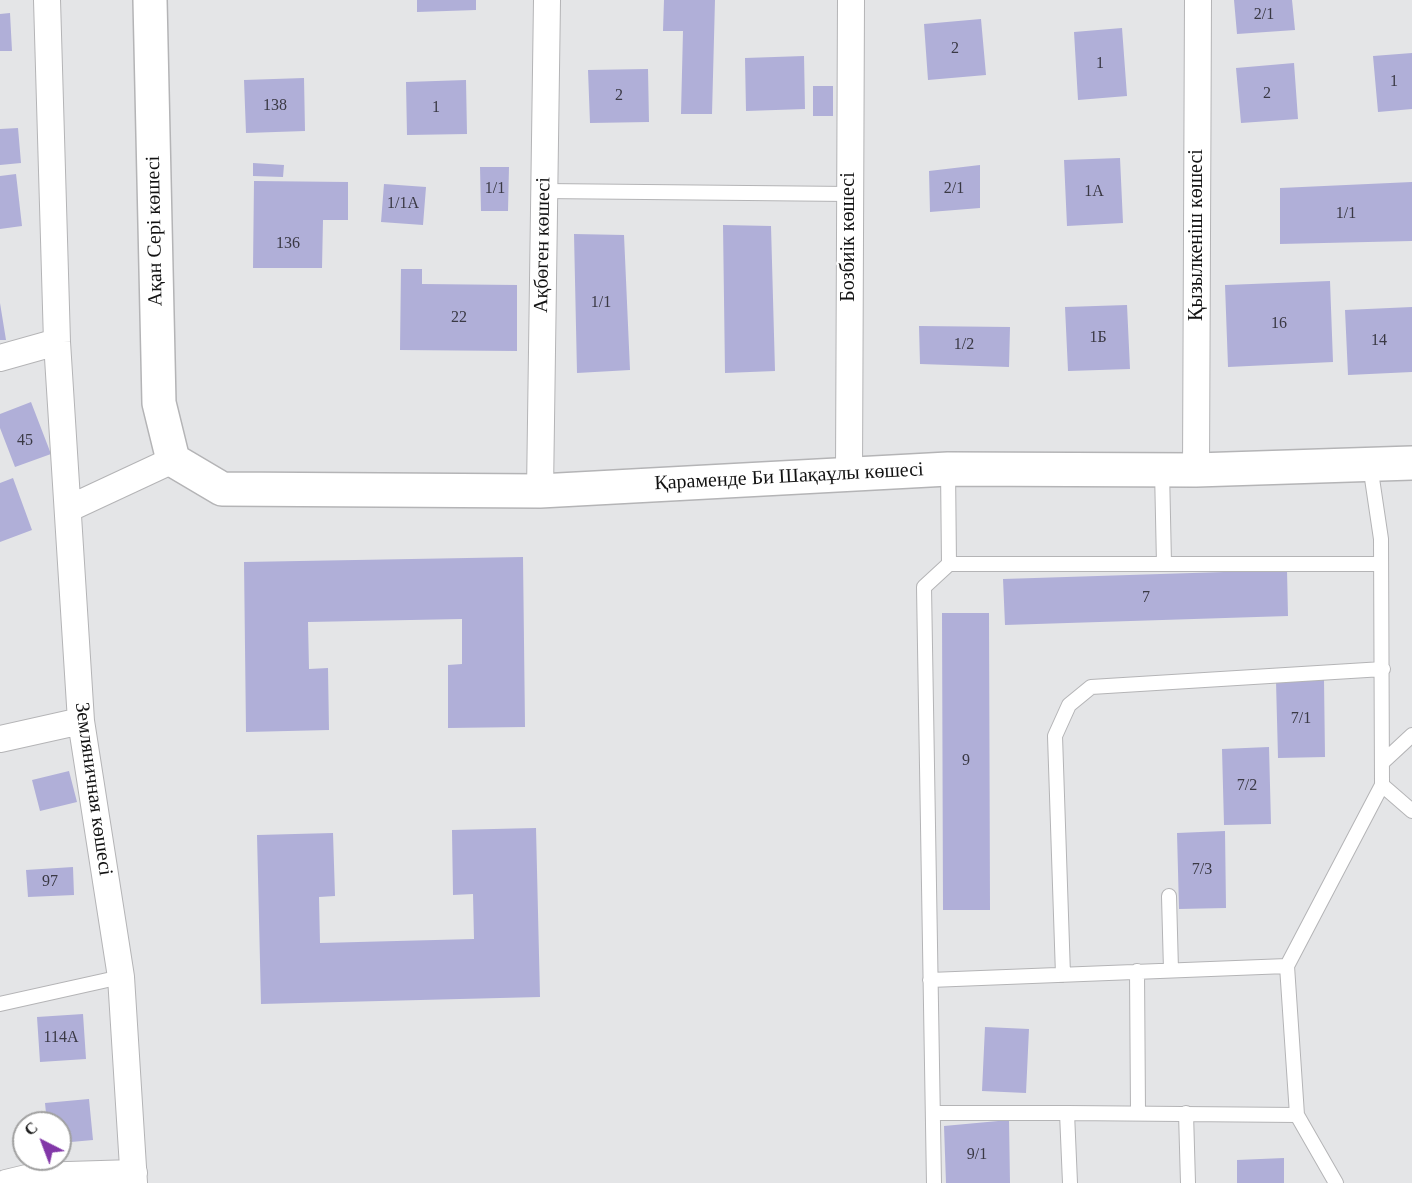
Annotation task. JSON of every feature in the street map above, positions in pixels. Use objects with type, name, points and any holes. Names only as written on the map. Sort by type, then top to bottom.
[{"type":"street","name":"Земляничная көшесі","points":[[47,0],[57,342],[70,508],[81,721],[121,977],[134,1178]]},
{"type":"street","name":"Ақан Сері көшесі","points":[[150,0],[159,403],[173,460]]},
{"type":"street","name":"Ақбөген көшесі","points":[[540,491],[547,0]]},
{"type":"street","name":"Бозбиік көшесі","points":[[849,473],[850,0]]},
{"type":"street","name":"Қызылкеніш көшесі","points":[[1196,470],[1198,0]]},
{"type":"street","points":[[0,358],[57,342]]},
{"type":"street","points":[[70,508],[173,460]]},
{"type":"street","name":"Қараменде Би Шақаұлы көшесі","points":[[173,460],[222,489],[540,491],[849,473],[948,470],[1196,470],[1412,463]]},
{"type":"street","points":[[0,739],[81,721]]},
{"type":"street","points":[[6,1183],[35,1176],[134,1178]]},
{"type":"lane","points":[[544,190],[849,194]]},
{"type":"lane","points":[[1336,1183],[1297,1115],[1287,966],[1382,785],[1381,539],[1369,463]]},
{"type":"lane","points":[[948,470],[949,564]]},
{"type":"lane","points":[[1162,470],[1164,564]]},
{"type":"lane","points":[[934,1183],[924,587],[949,564],[1382,564]]},
{"type":"lane","points":[[1063,975],[1055,736],[1069,705],[1091,687],[1383,669]]},
{"type":"lane","points":[[1383,762],[1412,735]]},
{"type":"lane","points":[[1382,785],[1412,811]]},
{"type":"lane","points":[[1169,896],[1171,970]]},
{"type":"lane","points":[[930,980],[1287,966]]},
{"type":"lane","points":[[1137,971],[1137,1112]]},
{"type":"lane","points":[[0,1004],[121,977]]},
{"type":"lane","points":[[933,1113],[1137,1112],[1297,1115]]},
{"type":"lane","points":[[1067,1113],[1070,1183]]},
{"type":"lane","points":[[1186,1113],[1188,1183]]},
{"type":"building","points":[[417,0],[476,0],[476,10],[417,12]]},
{"type":"building","points":[[664,0],[715,0],[712,114],[681,114],[683,31],[663,31]]},
{"type":"building","points":[[1234,0],[1292,0],[1295,30],[1237,34]]},
{"type":"building","points":[[10,13],[12,51],[0,51],[0,14]]},
{"type":"building","points":[[981,19],[986,75],[928,80],[924,24]]},
{"type":"building","points":[[1122,28],[1127,96],[1078,100],[1074,32]]},
{"type":"building","points":[[1412,53],[1412,109],[1378,112],[1373,56]]},
{"type":"building","points":[[804,56],[805,109],[746,111],[745,58]]},
{"type":"building","points":[[1294,63],[1298,119],[1241,123],[1236,68]]},
{"type":"building","points":[[648,69],[649,122],[590,123],[588,70]]},
{"type":"building","points":[[304,78],[305,131],[246,133],[244,80]]},
{"type":"building","points":[[466,80],[467,134],[407,135],[406,82]]},
{"type":"building","points":[[813,86],[833,86],[833,116],[813,116]]},
{"type":"building","points":[[18,128],[21,163],[0,165],[0,129]]},
{"type":"building","points":[[1120,158],[1123,223],[1067,226],[1064,160]]},
{"type":"building","points":[[253,163],[284,165],[283,177],[253,176]]},
{"type":"building","points":[[980,165],[980,208],[930,212],[929,171]]},
{"type":"building","points":[[480,167],[509,167],[508,211],[481,211]]},
{"type":"building","points":[[16,174],[22,226],[0,229],[0,176]]},
{"type":"building","points":[[254,181],[348,182],[348,220],[323,220],[322,268],[253,268]]},
{"type":"building","points":[[1412,182],[1412,241],[1280,244],[1280,188]]},
{"type":"building","points":[[384,184],[426,187],[423,225],[381,222]]},
{"type":"building","points":[[723,225],[771,226],[775,371],[725,373]]},
{"type":"building","points":[[574,234],[624,235],[630,370],[577,373]]},
{"type":"building","points":[[401,269],[422,269],[422,284],[517,285],[517,351],[400,350]]},
{"type":"building","points":[[1330,281],[1333,362],[1228,367],[1225,285]]},
{"type":"building","points":[[0,303],[6,340],[0,340]]},
{"type":"building","points":[[1127,305],[1130,369],[1068,371],[1065,307]]},
{"type":"building","points":[[1412,307],[1412,372],[1348,375],[1345,310]]},
{"type":"building","points":[[919,326],[1010,327],[1009,367],[920,364]]},
{"type":"building","points":[[31,402],[51,454],[15,467],[0,428],[0,414]]},
{"type":"building","points":[[13,478],[32,530],[0,542],[0,483]]},
{"type":"building","points":[[523,557],[525,727],[448,728],[448,665],[462,664],[462,619],[308,622],[309,669],[328,668],[329,730],[246,732],[244,562]]},
{"type":"building","points":[[1287,570],[1288,616],[1005,625],[1003,579]]},
{"type":"building","points":[[942,613],[989,613],[990,910],[943,910]]},
{"type":"building","points":[[1324,680],[1325,757],[1278,758],[1276,681]]},
{"type":"building","points":[[1269,747],[1271,824],[1224,825],[1222,749]]},
{"type":"building","points":[[69,771],[77,802],[40,811],[32,780]]},
{"type":"building","points":[[536,828],[540,997],[261,1004],[257,835],[333,833],[335,896],[319,897],[320,943],[474,939],[473,894],[453,895],[452,830]]},
{"type":"building","points":[[1225,831],[1226,908],[1179,909],[1177,833]]},
{"type":"building","points":[[73,867],[74,895],[28,897],[26,870]]},
{"type":"building","points":[[83,1014],[86,1059],[40,1062],[37,1017]]},
{"type":"building","points":[[985,1027],[1029,1029],[1026,1093],[982,1091]]},
{"type":"building","points":[[89,1099],[93,1140],[72,1142],[72,1111],[46,1111],[45,1103]]},
{"type":"building","points":[[1009,1120],[1010,1183],[946,1183],[944,1126]]},
{"type":"building","points":[[1284,1158],[1284,1183],[1237,1183],[1237,1160]]}]
